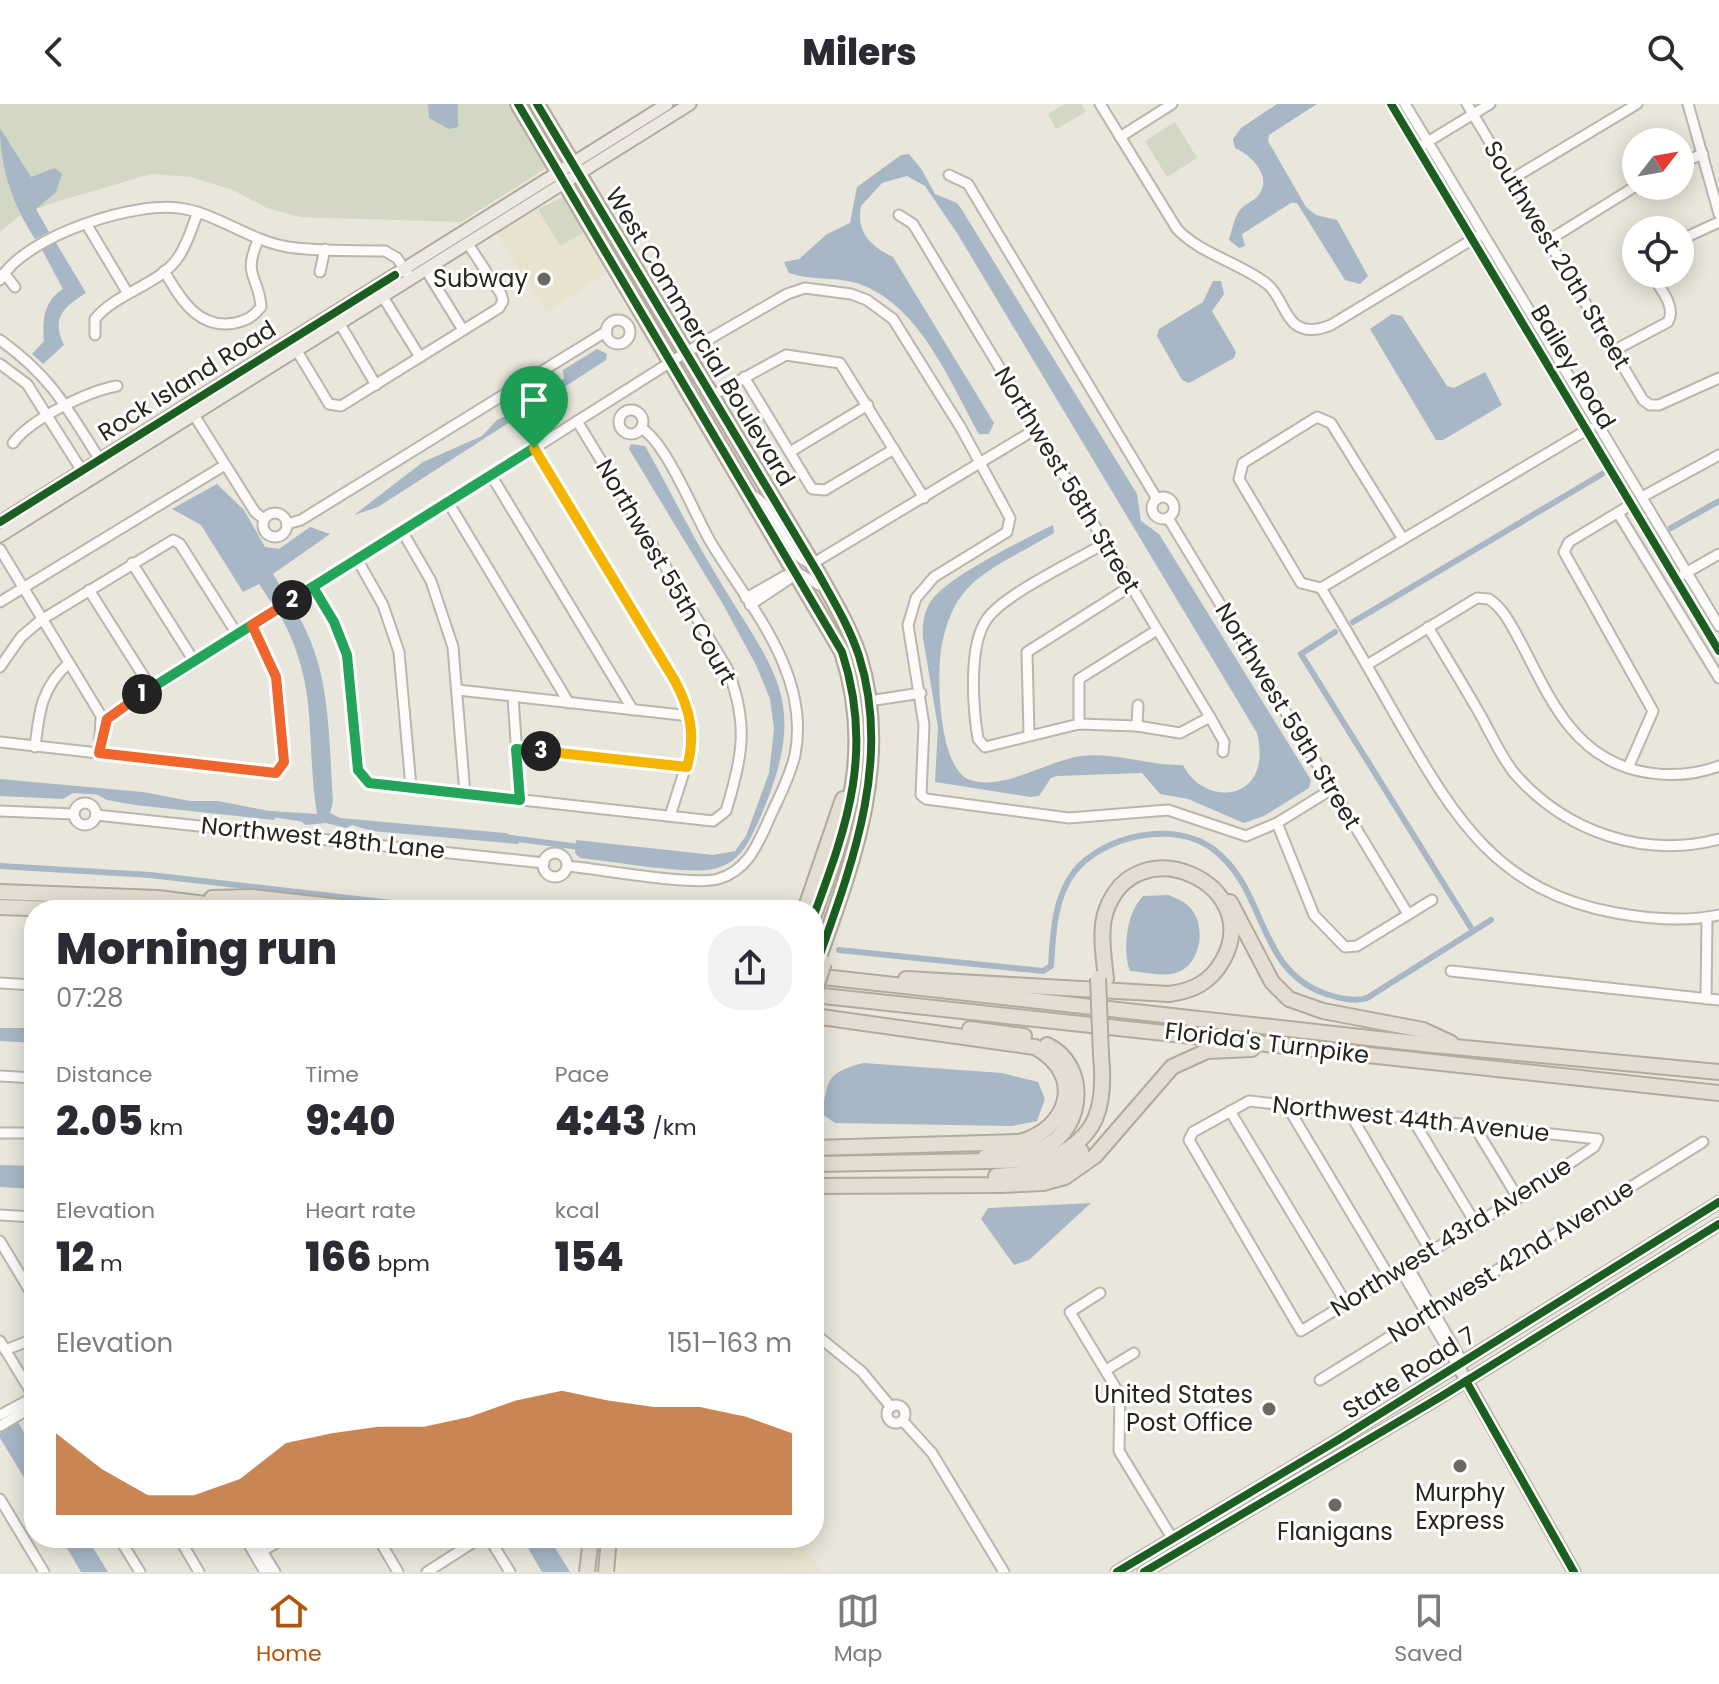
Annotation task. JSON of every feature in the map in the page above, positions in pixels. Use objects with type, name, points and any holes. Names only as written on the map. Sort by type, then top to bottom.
[{"type":"highway","name":"West Commercial Boulevard","points":[[518,104],[842,652],[858,719],[857,760],[844,833],[819,900]]},
{"type":"highway","name":"West Commercial Boulevard","points":[[537,104],[828,591],[859,657],[869,701],[871,731],[867,801],[853,860],[824,946]]},
{"type":"highway","points":[[808,900],[849,773],[851,729],[842,652]]},
{"type":"highway","points":[[1102,978],[1096,922],[1108,891],[1135,868],[1151,862],[1183,863],[1208,875],[1226,894],[1272,982],[1289,999],[1323,1011],[1423,1030],[1458,1046]]},
{"type":"highway","points":[[832,1185],[850,1181],[1041,1173],[1063,1165],[1095,1137],[1108,1109],[1105,1055],[1102,978],[1103,927],[1106,912],[1122,885],[1149,870],[1173,868],[1200,878],[1220,898],[1230,923],[1228,952],[1213,974],[1185,992],[1169,994],[931,978],[862,981]]},
{"type":"highway","points":[[0,892],[279,900]]},
{"type":"highway","points":[[158,898],[174,900]]},
{"type":"highway","points":[[0,907],[24,908]]},
{"type":"highway","name":"Florida's Turnpike","points":[[824,970],[862,981],[1719,1072]]},
{"type":"highway","name":"Florida's Turnpike","points":[[824,995],[1719,1093]]},
{"type":"highway","points":[[824,1017],[1024,1044],[1045,1052],[1064,1077],[1064,1111],[1036,1138],[1019,1142],[824,1148]]},
{"type":"highway","points":[[913,1028],[954,1028],[1033,1038],[1053,1047],[1071,1069],[1076,1082],[1075,1110],[1070,1124],[1058,1138],[1030,1151],[970,1160]]},
{"type":"highway","points":[[824,1185],[892,1188],[1001,1185],[1043,1183],[1065,1177],[1095,1156],[1161,1076],[1187,1058],[1222,1048],[1300,1048]]},
{"type":"highway","points":[[824,1162],[970,1160],[1006,1163],[1047,1160],[1080,1141],[1097,1118],[1103,1095],[1105,1055]]},
{"type":"highway","points":[[587,1572],[590,1548]]},
{"type":"highway","points":[[606,1548],[606,1572]]},
{"type":"main road","name":"Rock Island Road","points":[[0,536],[85,475],[562,177],[667,104]]},
{"type":"main road","name":"Rock Island Road","points":[[576,168],[690,104]]},
{"type":"main road","name":"Rock Island Road","points":[[102,464],[194,415],[297,351],[383,297],[408,274],[426,270],[468,244],[562,177]]},
{"type":"main road","name":"Rock Island Road","points":[[0,522],[85,475]]},
{"type":"main road","name":"State Road 7","points":[[1117,1572],[1304,1461],[1719,1202]]},
{"type":"main road","name":"State Road 7","points":[[1144,1572],[1466,1381],[1719,1224]]},
{"type":"main road","points":[[1460,1365],[1466,1381],[1574,1572]]},
{"type":"main road","points":[[1292,1485],[1294,1472],[1304,1461]]},
{"type":"main road","points":[[1168,1558],[1173,1549],[1172,1538]]},
{"type":"street","points":[[1100,104],[1165,214],[1184,236],[1268,284],[1296,325],[1309,330],[1331,325],[1483,233]]},
{"type":"street","points":[[1120,137],[1172,104]]},
{"type":"street","name":"Bailey Road","points":[[1391,104],[1719,651]]},
{"type":"street","name":"Bailey Road","points":[[1405,104],[1719,626]]},
{"type":"street","name":"Southwest 20th Street","points":[[1467,104],[1650,405],[1659,405],[1719,378]]},
{"type":"street","points":[[1417,148],[1490,104]]},
{"type":"street","points":[[1512,179],[1637,104]]},
{"type":"street","points":[[1688,104],[1719,214]]},
{"type":"street","points":[[1694,158],[1703,154]]},
{"type":"street","name":"Northwest 59th Street","points":[[949,175],[968,184],[1157,499]]},
{"type":"street","points":[[1549,240],[1622,195]]},
{"type":"street","points":[[15,287],[2,277],[36,244],[87,225],[144,209],[166,207],[198,212],[258,240],[325,249],[385,251],[392,253],[408,274]]},
{"type":"street","points":[[95,335],[95,319],[127,292],[164,271],[179,257],[198,212]]},
{"type":"street","name":"Northwest 58th Street","points":[[899,215],[913,224],[1210,717],[1224,742],[1223,752]]},
{"type":"street","points":[[1694,234],[1719,222]]},
{"type":"street","points":[[87,225],[127,292]]},
{"type":"street","points":[[164,271],[181,300],[194,314],[217,323],[246,320],[261,307],[249,274],[250,257],[258,240]]},
{"type":"street","points":[[297,351],[334,407],[376,385],[499,308],[503,301],[468,244]]},
{"type":"street","points":[[320,272],[325,249]]},
{"type":"street","points":[[426,270],[463,330]]},
{"type":"street","points":[[1615,350],[1668,322],[1672,316],[1671,307],[1659,288]]},
{"type":"street","points":[[103,715],[119,709],[685,353],[796,290],[851,294],[867,300],[893,319],[980,463],[1011,525],[1007,532],[934,577],[916,598],[908,625],[921,693],[921,795],[926,799],[1069,818],[1173,810],[1240,836],[1277,823],[1332,789]]},
{"type":"street","points":[[383,297],[420,357]]},
{"type":"street","points":[[340,324],[376,385]]},
{"type":"street","points":[[264,519],[263,527],[270,536],[282,535],[287,524],[301,520],[607,331]]},
{"type":"street","points":[[0,340],[43,374],[102,464]]},
{"type":"street","points":[[711,396],[786,355],[840,363],[924,498]]},
{"type":"street","points":[[0,364],[27,384],[85,475]]},
{"type":"street","points":[[744,377],[812,489],[818,492],[894,449]]},
{"type":"street","points":[[13,443],[21,433],[66,405],[117,386]]},
{"type":"street","points":[[790,452],[868,405]]},
{"type":"street","points":[[194,415],[255,512],[264,519]]},
{"type":"street","points":[[1403,539],[1324,417],[1317,417],[1243,463],[1238,472],[1239,479],[1301,583],[1321,588],[1403,539],[1587,429],[1597,423]]},
{"type":"street","name":"Northwest 55th Court","points":[[577,421],[727,668],[737,693],[743,745],[726,811],[720,819],[670,816]]},
{"type":"street","points":[[641,428],[655,442],[748,602],[785,576],[798,573]]},
{"type":"street","points":[[812,564],[1036,429]]},
{"type":"street","points":[[313,587],[334,622],[347,655],[362,778],[369,783],[670,816],[691,750],[690,716],[675,681],[534,448]]},
{"type":"street","points":[[1642,497],[1719,455]]},
{"type":"street","points":[[0,602],[225,465]]},
{"type":"street","points":[[491,475],[633,710]]},
{"type":"street","name":"West Commercial Boulevard","points":[[750,494],[763,501],[798,557],[812,564]]},
{"type":"street","name":"Northwest 59th Street","points":[[1166,498],[1173,504],[1168,518],[1162,520],[1153,514],[1152,504],[1157,499],[1166,498]]},
{"type":"street","points":[[448,502],[569,703]]},
{"type":"street","points":[[1628,768],[1653,711],[1564,552],[1569,542],[1632,504]]},
{"type":"street","points":[[264,519],[276,513],[282,515],[287,524]]},
{"type":"street","points":[[1618,513],[1719,678]]},
{"type":"street","name":"Northwest 59th Street","points":[[1168,518],[1408,914]]},
{"type":"street","points":[[402,531],[431,581],[445,615],[453,647],[465,794]]},
{"type":"street","points":[[0,667],[21,637],[41,620],[173,540],[180,544],[237,634]]},
{"type":"street","points":[[1105,543],[1008,601],[983,625],[975,647],[975,663],[977,731],[985,747],[993,748],[1029,734],[1079,724],[1137,726],[1180,733],[1210,717]]},
{"type":"street","points":[[0,549],[68,664],[103,715],[99,753]]},
{"type":"street","points":[[1677,578],[1719,554]]},
{"type":"street","points":[[357,559],[383,605],[399,652],[411,787]]},
{"type":"street","points":[[132,563],[194,661]]},
{"type":"street","name":"West Commercial Boulevard","points":[[798,573],[815,580],[828,591]]},
{"type":"street","points":[[1029,734],[1027,652],[1131,586]]},
{"type":"street","points":[[1321,588],[1442,796],[1467,831],[1503,863],[1520,876],[1591,908],[1638,917],[1719,915]]},
{"type":"street","points":[[89,590],[151,688]]},
{"type":"street","points":[[1367,665],[1477,598],[1489,599],[1508,619],[1562,720],[1589,748],[1628,768],[1669,775],[1719,766]]},
{"type":"street","name":"Northwest 48th Lane","points":[[567,866],[704,880],[727,876],[746,863],[759,844],[787,781],[797,737],[795,704],[788,674],[775,643],[748,602]]},
{"type":"street","points":[[0,742],[276,773],[284,762],[276,677],[252,625]]},
{"type":"street","points":[[1428,627],[1515,774],[1547,805],[1578,825],[1636,844],[1670,846],[1719,839]]},
{"type":"street","points":[[1079,724],[1079,679],[1157,630]]},
{"type":"street","points":[[35,747],[44,693],[54,676],[68,664]]},
{"type":"street","points":[[458,690],[690,716]]},
{"type":"street","points":[[869,701],[921,693]]},
{"type":"street","points":[[513,697],[520,800]]},
{"type":"street","points":[[1137,726],[1138,705]]},
{"type":"street","points":[[516,749],[687,767]]},
{"type":"street","name":"Northwest 48th Lane","points":[[99,815],[85,825],[76,821],[74,814],[77,807],[87,803],[99,815],[544,863]]},
{"type":"street","name":"Northwest 48th Lane","points":[[0,811],[74,814]]},
{"type":"street","points":[[1277,823],[1318,922],[1350,948],[1432,900]]},
{"type":"street","name":"Northwest 48th Lane","points":[[557,853],[563,856],[567,866],[561,875],[554,876],[547,873],[544,863],[547,856],[557,853]]},
{"type":"street","points":[[1706,999],[1707,917]]},
{"type":"street","points":[[1451,971],[1719,1000]]},
{"type":"street","points":[[0,983],[24,984]]},
{"type":"street","points":[[0,1076],[24,1077]]},
{"type":"street","name":"Northwest 44th Avenue","points":[[1301,1331],[1189,1140],[1193,1132],[1249,1101],[1598,1139]]},
{"type":"street","points":[[1291,1105],[1293,1116],[1389,1276]]},
{"type":"street","points":[[1230,1111],[1346,1303]]},
{"type":"street","points":[[1349,1112],[1431,1252]]},
{"type":"street","points":[[1413,1120],[1476,1224]]},
{"type":"street","points":[[1473,1124],[1518,1198]]},
{"type":"street","points":[[0,1133],[24,1133]]},
{"type":"street","name":"Northwest 43rd Avenue","points":[[1301,1331],[1518,1198],[1594,1147],[1598,1139]]},
{"type":"street","name":"Northwest 42nd Avenue","points":[[1320,1380],[1703,1142]]},
{"type":"street","points":[[0,1215],[24,1216]]},
{"type":"street","points":[[0,1241],[24,1281]]},
{"type":"street","points":[[1404,1267],[1460,1365]]},
{"type":"street","points":[[1100,1293],[1070,1312],[1120,1395],[1119,1451],[1172,1538]]},
{"type":"street","points":[[24,1341],[3,1346],[24,1381]]},
{"type":"street","points":[[824,1342],[862,1372],[891,1407],[888,1420],[903,1421],[932,1453],[1004,1572]]},
{"type":"street","points":[[1106,1370],[1134,1353]]},
{"type":"street","points":[[0,1426],[7,1414],[24,1403]]},
{"type":"street","points":[[0,1499],[24,1539]]},
{"type":"street","points":[[30,1548],[44,1572]]},
{"type":"street","points":[[125,1548],[140,1572]]},
{"type":"street","points":[[185,1548],[199,1572]]},
{"type":"street","points":[[254,1548],[275,1572]]},
{"type":"street","points":[[257,1548],[265,1572]]},
{"type":"street","points":[[259,1553],[267,1548]]},
{"type":"street","points":[[386,1548],[398,1572]]},
{"type":"street","points":[[427,1572],[464,1548]]},
{"type":"street","points":[[495,1548],[510,1572]]},
{"type":"shaded area","points":[[538,209],[560,245],[584,232],[608,273],[546,312],[497,234]]},
{"type":"shaded area","points":[[621,1548],[807,1548],[822,1572],[618,1572]]},
{"type":"green space","points":[[0,104],[509,104],[546,168],[461,222],[300,217],[267,208],[233,190],[191,177],[151,174],[49,204],[18,217],[0,232]]},
{"type":"green space","points":[[1065,104],[1081,104],[1086,112],[1056,129],[1048,114]]},
{"type":"green space","points":[[1175,122],[1197,158],[1167,177],[1145,141]]},
{"type":"green space","points":[[563,197],[584,232],[560,246],[538,209]]},
{"type":"water","points":[[428,104],[458,104],[458,127],[449,129],[429,118]]},
{"type":"water","points":[[1277,104],[1317,104],[1269,135],[1268,141],[1306,207],[1316,215],[1337,220],[1368,276],[1360,284],[1345,280],[1297,203],[1291,203],[1242,234],[1245,246],[1239,248],[1229,240],[1238,213],[1256,198],[1263,183],[1255,162],[1235,148],[1233,139],[1241,128]]},
{"type":"water","points":[[0,128],[31,177],[55,168],[62,174],[56,192],[36,209],[49,232],[35,239],[9,186],[2,157]]},
{"type":"water","points":[[909,154],[935,194],[957,203],[962,210],[1137,494],[1141,521],[1159,534],[1311,780],[1309,788],[1264,816],[1244,823],[1188,799],[1160,794],[1142,773],[1057,776],[1051,778],[1039,796],[1031,797],[935,782],[938,727],[923,638],[928,606],[957,578],[1053,525],[1054,533],[976,580],[958,601],[948,622],[940,657],[940,696],[945,740],[959,772],[970,780],[997,782],[1068,759],[1094,755],[1183,765],[1193,779],[1206,788],[1220,792],[1234,791],[1247,785],[1256,774],[1260,756],[1257,733],[957,233],[925,186],[907,176],[882,183],[861,206],[861,224],[867,238],[893,257],[994,423],[989,434],[979,434],[932,349],[901,311],[883,296],[853,282],[789,273],[784,262],[799,259],[827,234],[850,223],[857,187],[901,155]]},
{"type":"water","points":[[55,241],[86,293],[62,314],[59,328],[64,345],[43,364],[32,354],[44,341],[43,326],[48,305],[63,289],[41,248]]},
{"type":"water","points":[[1213,281],[1221,281],[1224,294],[1212,311],[1236,352],[1234,358],[1189,383],[1182,380],[1157,336],[1159,329],[1203,302]]},
{"type":"water","points":[[1392,314],[1402,316],[1447,386],[1454,388],[1485,372],[1502,405],[1443,440],[1436,440],[1370,329]]},
{"type":"water","points":[[597,349],[607,354],[606,360],[378,507],[354,515],[423,462],[482,436],[497,420],[514,412],[513,403],[519,400],[527,403],[564,379],[563,370]]},
{"type":"water","points":[[631,444],[645,446],[703,553],[768,660],[784,712],[783,742],[776,776],[760,818],[737,857],[713,869],[648,867],[580,858],[575,853],[576,840],[713,855],[735,851],[746,836],[769,773],[774,729],[770,699],[756,665],[629,449]]},
{"type":"water","points":[[217,484],[244,510],[265,547],[279,549],[310,527],[330,534],[273,574],[285,594],[271,602],[259,584],[243,592],[201,525],[172,509]]},
{"type":"water","points":[[293,607],[315,653],[326,701],[333,802],[330,813],[340,818],[505,833],[520,838],[518,844],[372,831],[352,825],[346,828],[326,823],[305,825],[297,816],[279,812],[274,820],[135,805],[107,800],[87,789],[79,789],[63,799],[0,796],[0,779],[143,792],[269,811],[317,814],[306,690],[293,641],[280,615]]},
{"type":"water","points":[[1169,895],[1186,904],[1198,921],[1199,942],[1192,962],[1170,974],[1130,971],[1126,942],[1133,911],[1143,896]]},
{"type":"water","points":[[0,1028],[24,1028],[24,1042],[0,1041]]},
{"type":"water","points":[[863,1063],[1002,1073],[1038,1082],[1045,1099],[1037,1121],[1012,1126],[835,1123],[824,1115],[824,1103],[831,1079],[842,1070]]},
{"type":"water","points":[[0,1165],[24,1166],[24,1188],[0,1187]]},
{"type":"water","points":[[1091,1203],[1029,1260],[1014,1265],[981,1219],[988,1208]]},
{"type":"water","points":[[18,1422],[24,1432],[24,1478],[0,1438],[0,1433]]},
{"type":"water","points":[[67,1548],[93,1548],[108,1572],[81,1572]]},
{"type":"water","points":[[528,1548],[555,1548],[570,1572],[542,1572]]},
{"type":"waterway","points":[[1353,622],[1602,474]]},
{"type":"waterway","points":[[1671,528],[1719,501]]},
{"type":"waterway","points":[[1335,632],[1301,654],[1473,931]]},
{"type":"waterway","points":[[74,790],[103,792]]},
{"type":"waterway","points":[[272,814],[305,819]]},
{"type":"waterway","points":[[839,950],[1043,971],[1051,966],[1058,905],[1074,872],[1087,859],[1121,841],[1160,834],[1197,840],[1213,849],[1231,866],[1244,885],[1286,967],[1303,982],[1336,997],[1351,1000],[1367,998],[1491,920]]},
{"type":"waterway","points":[[511,838],[579,847]]},
{"type":"waterway","points":[[0,866],[150,875],[366,900]]},
{"type":"cycle path","points":[[518,104],[842,652],[856,722],[856,754],[846,817],[819,900]]},
{"type":"cycle path","points":[[537,104],[818,573],[846,624],[859,656],[868,696],[871,736],[869,776],[853,855],[824,942]]},
{"type":"cycle path","points":[[1391,104],[1719,651]]},
{"type":"cycle path","points":[[0,522],[395,275]]},
{"type":"cycle path","points":[[1117,1572],[1338,1440],[1719,1202]]},
{"type":"cycle path","points":[[1144,1572],[1442,1396],[1719,1224]]},
{"type":"cycle path","points":[[1466,1381],[1574,1572]]},
{"type":"place","name":"Subway","points":[[544,279]]},
{"type":"place","name":"United States Post Office","points":[[1269,1409]]},
{"type":"place","name":"Murphy Express","points":[[1460,1466]]},
{"type":"place","name":"Flanigans","points":[[1335,1505]]},
{"type":"route","points":[[534,448],[687,703],[692,732],[687,767],[516,749],[520,800],[369,783],[358,770],[347,655],[334,622],[313,587],[252,625],[270,659],[279,694],[284,762],[276,773],[99,753],[102,727],[119,709],[237,634],[534,448]]}]
